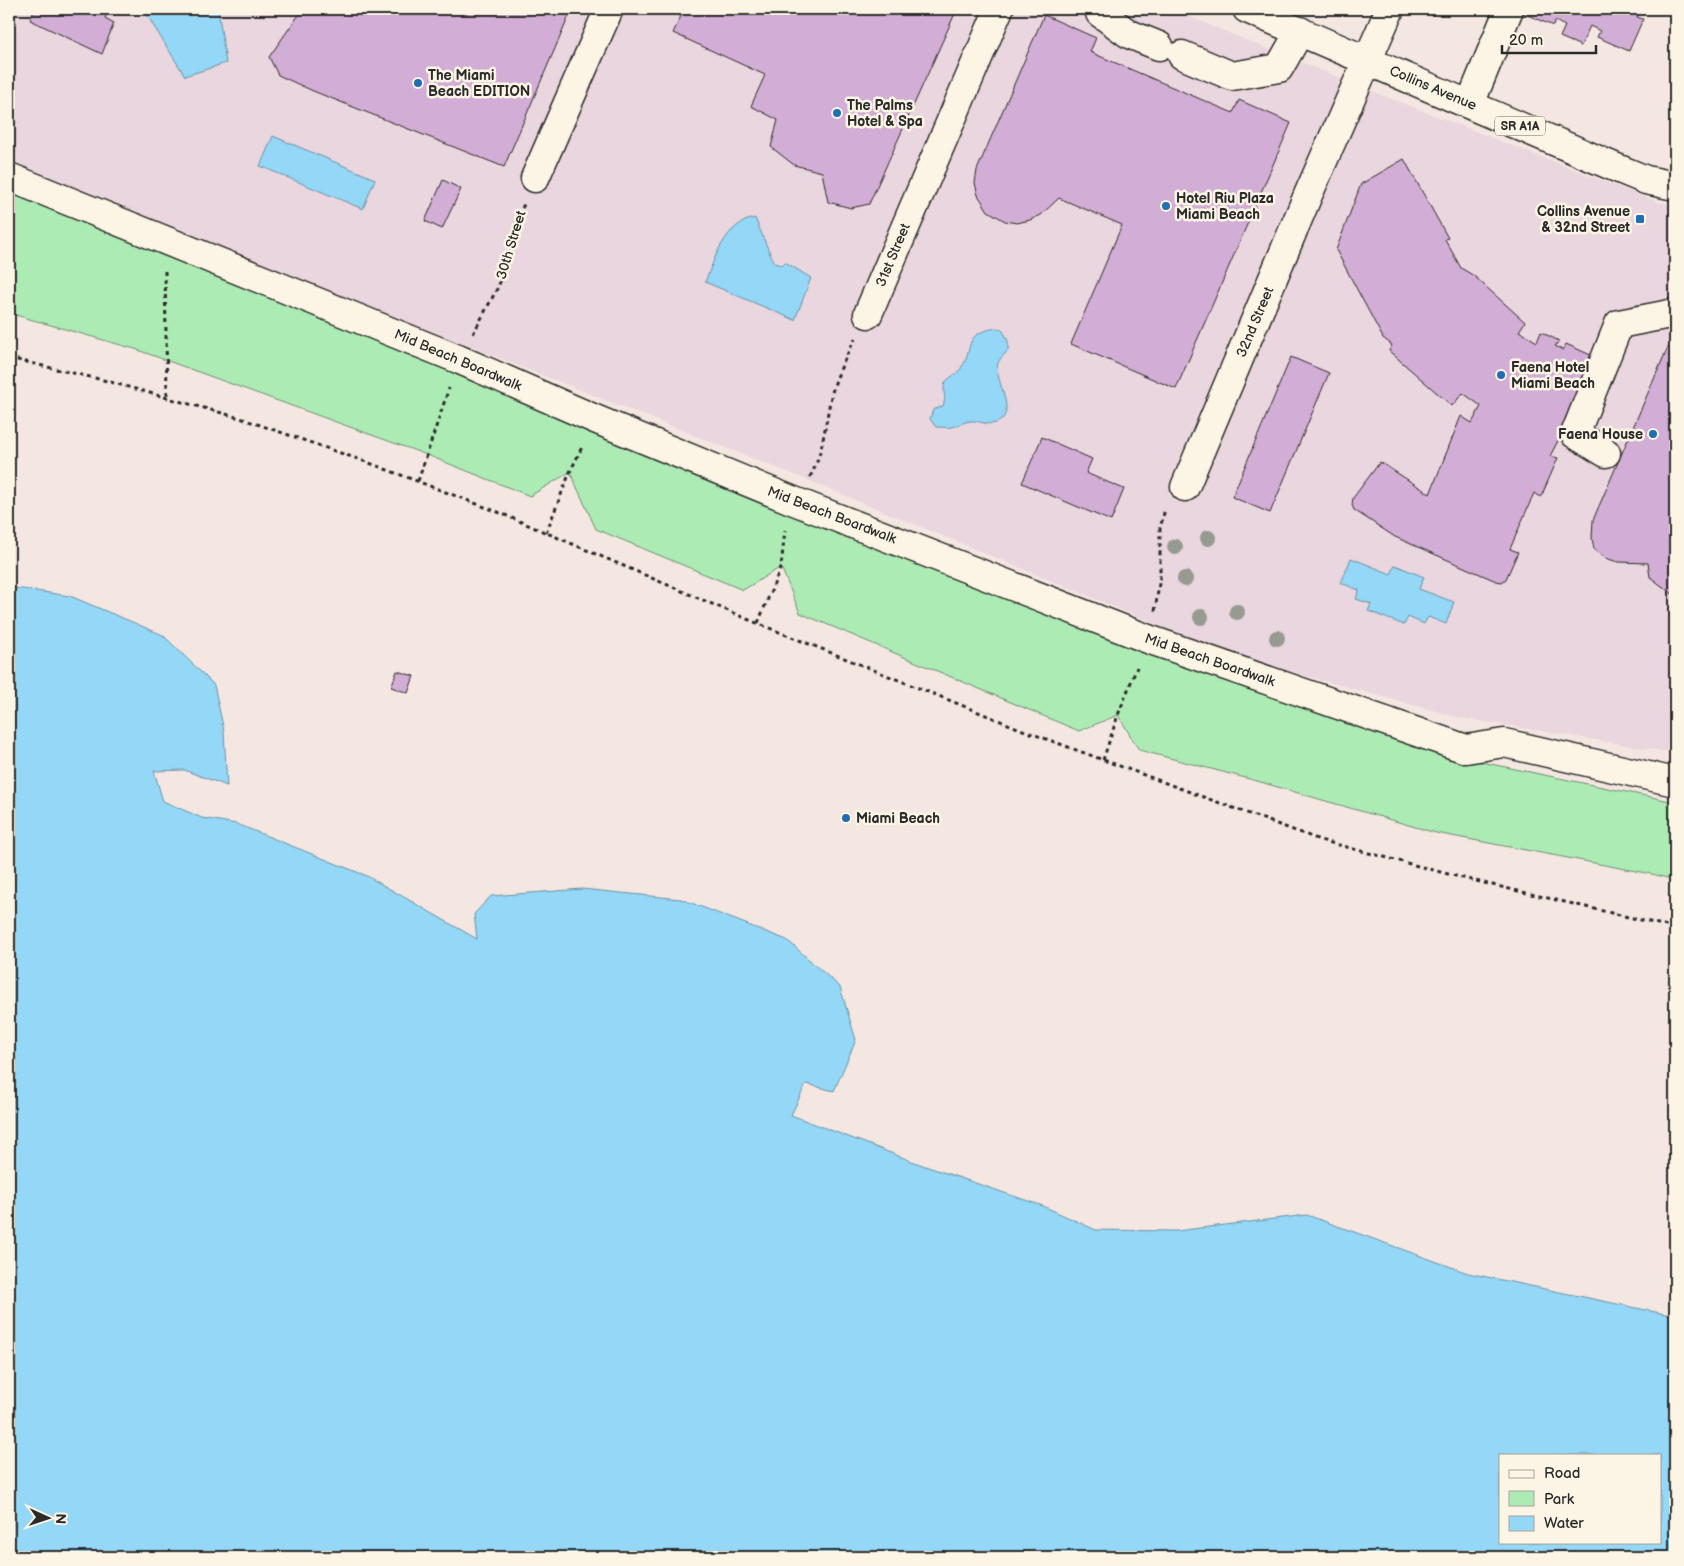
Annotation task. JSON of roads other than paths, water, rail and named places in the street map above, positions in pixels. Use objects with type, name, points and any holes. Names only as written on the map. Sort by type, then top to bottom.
[{"type":"street","points":[[535,178],[609,9]]},
{"type":"street","name":"31st Street","points":[[868,314],[999,9]]},
{"type":"street","points":[[1099,9],[1100,12],[1129,34],[1232,76],[1279,68],[1300,31]]},
{"type":"street","name":"Collins Avenue","points":[[1247,9],[1646,180],[1675,186]]},
{"type":"street","name":"32nd Street","points":[[1185,487],[1390,9]]},
{"type":"street","points":[[1470,104],[1509,9]]},
{"type":"street","name":"Mid Beach Boardwalk","points":[[9,177],[458,359],[595,419],[789,499],[1148,638],[1466,749],[1504,743],[1675,782]]},
{"type":"street","points":[[1606,453],[1575,434],[1619,324],[1675,313]]},
{"type":"water","points":[[143,9],[218,9],[226,63],[185,76]]},
{"type":"water","points":[[273,136],[375,179],[363,209],[260,166]]},
{"type":"water","points":[[755,218],[774,263],[782,265],[785,262],[811,278],[795,320],[705,282],[722,243],[729,234],[745,221]]},
{"type":"water","points":[[996,328],[1002,329],[1008,341],[1008,351],[999,361],[997,370],[1006,405],[1003,419],[993,424],[970,421],[956,426],[936,427],[930,419],[933,410],[943,406],[945,383],[957,373],[964,363],[970,344],[977,334]]},
{"type":"water","points":[[1351,558],[1391,574],[1395,565],[1424,577],[1419,589],[1454,602],[1446,624],[1428,617],[1424,624],[1408,617],[1404,625],[1368,611],[1371,604],[1356,599],[1359,590],[1341,583]]},
{"type":"water","points":[[9,587],[70,596],[163,635],[214,685],[224,731],[227,786],[184,770],[154,771],[163,801],[202,818],[237,824],[367,876],[477,939],[474,914],[491,896],[582,889],[681,899],[787,940],[840,987],[856,1040],[834,1091],[806,1084],[791,1115],[925,1166],[1043,1206],[1096,1230],[1176,1231],[1307,1215],[1468,1273],[1675,1316],[1675,1557],[9,1557]]},
{"type":"place","name":"The Miami Beach EDITION","points":[[418,83]]},
{"type":"place","name":"The Palms Hotel & Spa","points":[[837,113]]},
{"type":"place","name":"Hotel Riu Plaza Miami Beach","points":[[1166,206]]},
{"type":"place","name":"Collins Avenue & 32nd Street","points":[[1640,219]]},
{"type":"place","name":"Faena Hotel Miami Beach","points":[[1501,375]]},
{"type":"place","name":"Faena House","points":[[1653,434]]},
{"type":"place","name":"Miami Beach","points":[[846,818]]}]
